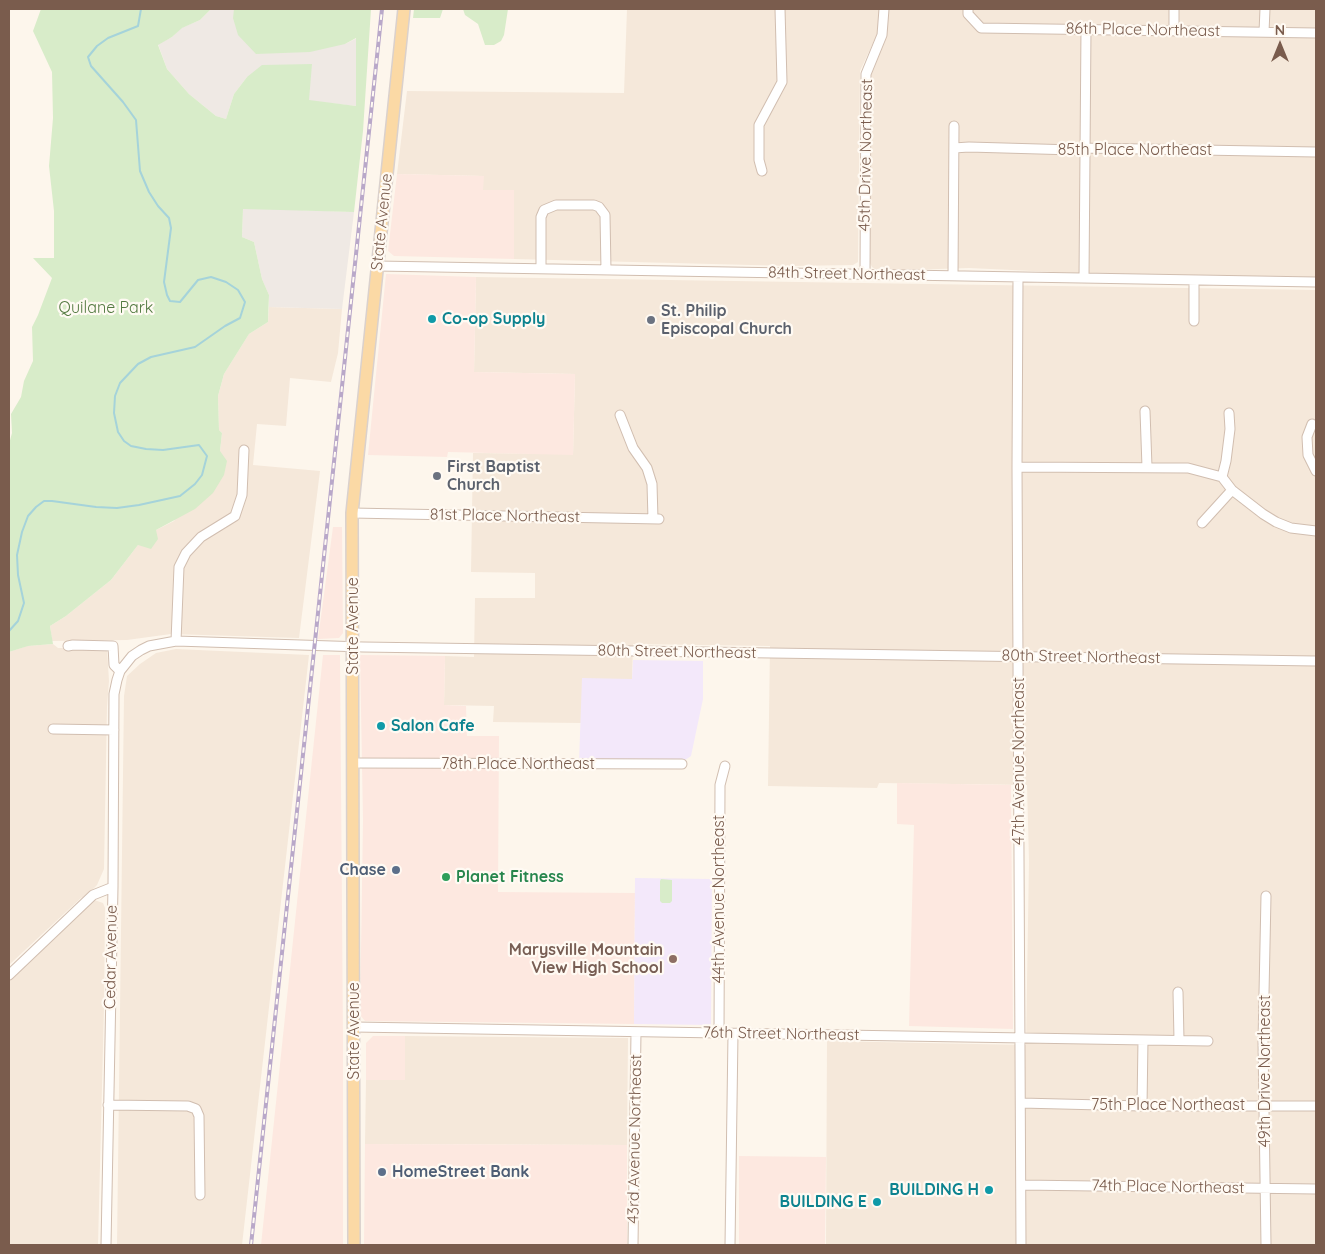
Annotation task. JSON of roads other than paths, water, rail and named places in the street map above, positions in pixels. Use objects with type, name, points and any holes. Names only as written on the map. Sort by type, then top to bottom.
[{"type":"main road","name":"State Avenue","points":[[354,1245],[352,513],[404,9]]},
{"type":"street","points":[[762,171],[759,160],[760,125],[782,82],[780,9]]},
{"type":"street","name":"45th Drive Northeast","points":[[865,274],[866,74],[882,35],[884,9]]},
{"type":"street","name":"86th Place Northeast","points":[[968,9],[968,14],[981,28],[1316,33]]},
{"type":"street","points":[[1174,9],[1174,31]]},
{"type":"street","points":[[1264,32],[1265,9]]},
{"type":"street","points":[[1084,278],[1086,29]]},
{"type":"street","points":[[953,276],[954,126]]},
{"type":"street","name":"85th Place Northeast","points":[[954,148],[969,146],[1074,150],[1085,148],[1316,152]]},
{"type":"street","points":[[541,268],[542,213],[548,207],[556,205],[594,205],[599,207],[606,221],[606,270]]},
{"type":"street","name":"84th Street Northeast","points":[[377,266],[1316,282]]},
{"type":"street","name":"47th Avenue Northeast","points":[[1018,278],[1017,467],[1021,1245]]},
{"type":"street","points":[[1194,280],[1194,321]]},
{"type":"street","points":[[1146,411],[1147,467]]},
{"type":"street","points":[[1222,477],[1230,429],[1229,413]]},
{"type":"street","name":"81st Place Northeast","points":[[352,513],[656,519],[652,484],[647,468],[633,448],[620,415]]},
{"type":"street","points":[[1312,424],[1307,437],[1308,455],[1316,472]]},
{"type":"street","points":[[176,641],[179,567],[186,554],[201,537],[235,516],[242,495],[244,450]]},
{"type":"street","points":[[1017,467],[1188,468],[1222,477],[1232,490],[1276,522],[1291,528],[1316,531]]},
{"type":"street","points":[[1202,523],[1232,490]]},
{"type":"street","name":"80th Street Northeast","points":[[120,670],[132,656],[141,650],[149,646],[176,641],[353,647],[1316,661]]},
{"type":"street","points":[[68,646],[113,646],[114,665],[120,670]]},
{"type":"street","name":"Cedar Avenue","points":[[106,1245],[113,887],[114,694],[120,670]]},
{"type":"street","points":[[52,729],[114,730]]},
{"type":"street","name":"78th Place Northeast","points":[[353,763],[682,764]]},
{"type":"street","name":"44th Avenue Northeast","points":[[719,1033],[720,785],[725,766]]},
{"type":"street","points":[[9,975],[93,895],[113,887]]},
{"type":"street","name":"49th Drive Northeast","points":[[1266,896],[1263,1042],[1266,1245]]},
{"type":"street","points":[[1178,992],[1179,1040]]},
{"type":"street","name":"76th Street Northeast","points":[[354,1027],[1208,1041]]},
{"type":"street","name":"43rd Avenue Northeast","points":[[633,1245],[636,1032]]},
{"type":"street","points":[[730,1245],[733,1034]]},
{"type":"street","points":[[1142,1040],[1142,1106]]},
{"type":"street","name":"75th Place Northeast","points":[[1020,1103],[1142,1106],[1316,1106]]},
{"type":"street","points":[[108,1105],[188,1106],[196,1109],[199,1116],[200,1195]]},
{"type":"street","name":"74th Place Northeast","points":[[1021,1185],[1316,1189]]},
{"type":"waterway","points":[[9,631],[18,621],[24,603],[18,575],[17,555],[28,516],[36,507],[44,501],[117,508],[139,505],[180,496],[195,484],[202,475],[207,456],[199,445],[163,450],[131,446],[124,441],[118,432],[114,413],[115,396],[120,383],[138,364],[151,357],[195,347],[240,318],[245,302],[238,290],[226,282],[211,277],[198,280],[180,302],[170,301],[167,295],[164,282],[171,228],[169,218],[149,192],[140,171],[136,120],[123,102],[91,66],[88,57],[97,46],[108,38],[138,26],[141,9]]},
{"type":"railway","points":[[251,1245],[382,9]]},
{"type":"place","name":"Co-op Supply","points":[[432,319]]},
{"type":"place","name":"St. Philip Episcopal Church","points":[[651,320]]},
{"type":"place","name":"First Baptist Church","points":[[437,476]]},
{"type":"place","name":"Salon Cafe","points":[[381,726]]},
{"type":"place","name":"Chase","points":[[396,870]]},
{"type":"place","name":"Planet Fitness","points":[[446,877]]},
{"type":"place","name":"Marysville Mountain View High School","points":[[673,959]]},
{"type":"place","name":"HomeStreet Bank","points":[[382,1172]]},
{"type":"place","name":"BUILDING H","points":[[989,1190]]},
{"type":"place","name":"BUILDING E","points":[[877,1202]]},
{"type":"park label","name":"Quilane Park","points":[[106,308]]}]
